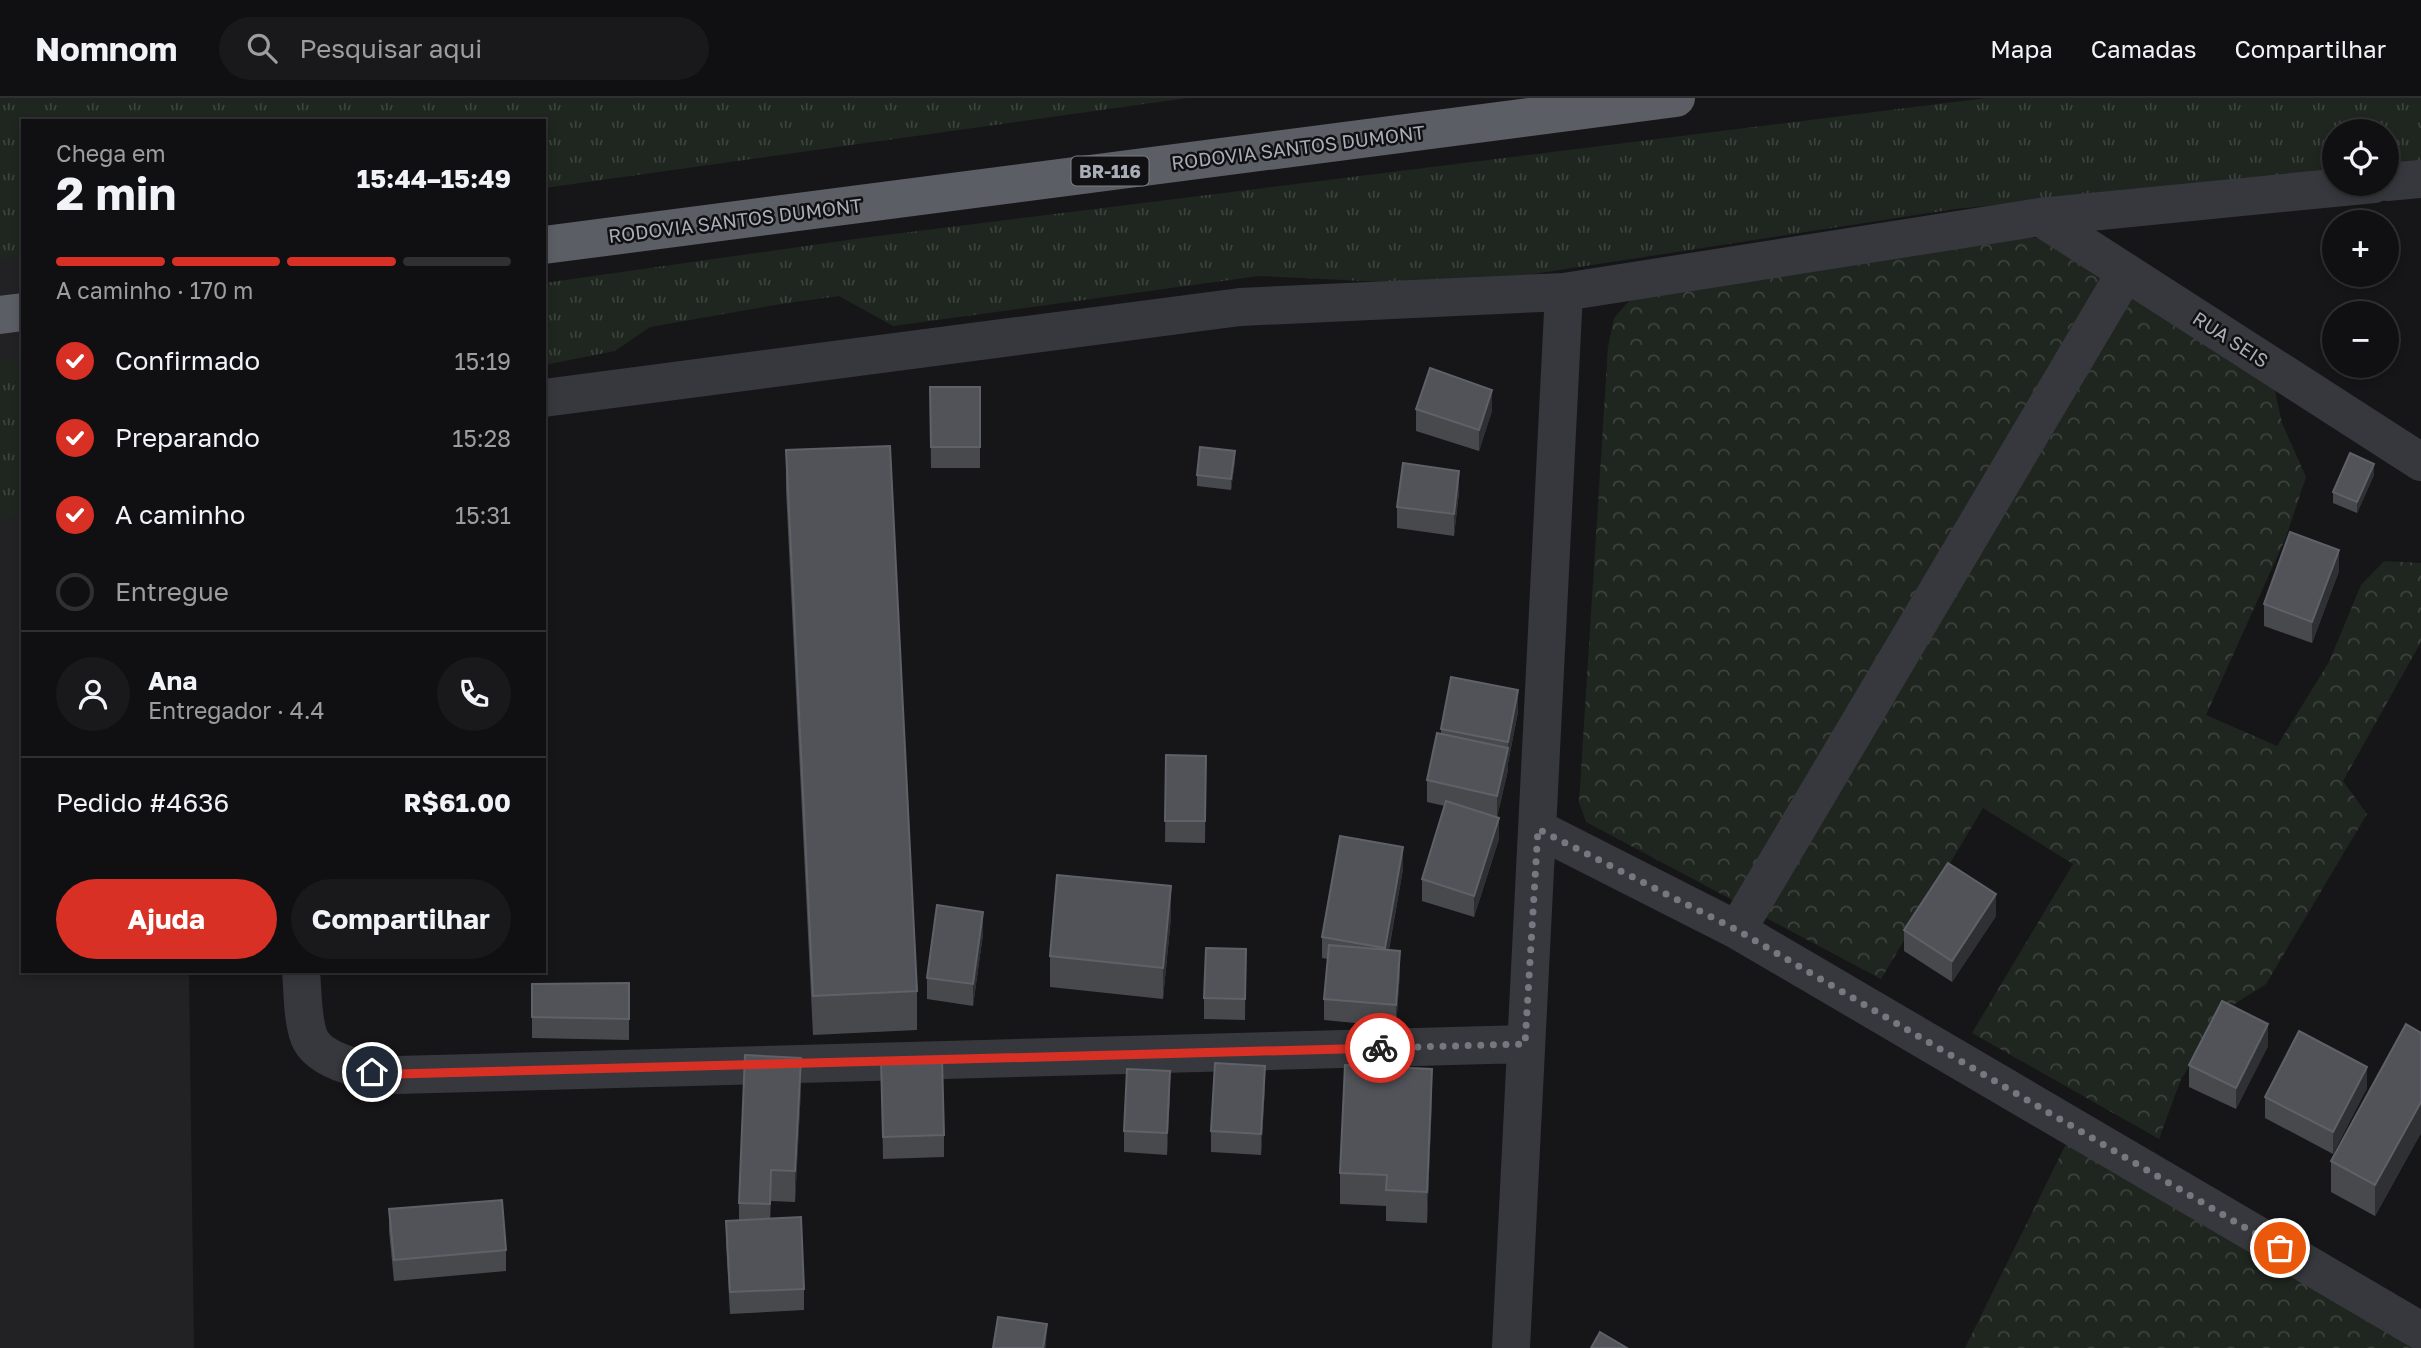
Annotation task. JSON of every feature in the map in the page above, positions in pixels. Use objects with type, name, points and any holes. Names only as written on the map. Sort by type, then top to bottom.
[{"type":"highway","name":"RODOVIA SANTOS DUMONT","points":[[546,245],[1676,98]]},
{"type":"highway","points":[[0,315],[21,312]]},
{"type":"street","points":[[2399,181],[2421,179]]},
{"type":"street","points":[[546,398],[1240,307],[1564,292],[2040,217],[2322,189]]},
{"type":"street","name":"RUA SEIS","points":[[2040,217],[2421,462]]},
{"type":"street","points":[[1737,930],[2126,272]]},
{"type":"street","points":[[1511,1348],[1564,292]]},
{"type":"street","points":[[1538,829],[1737,930],[2421,1331]]},
{"type":"street","points":[[301,973],[305,1021],[310,1040],[323,1052],[347,1065],[372,1072],[397,1074],[1525,1044]]},
{"type":"shaded area","points":[[0,98],[21,119],[21,973],[189,973],[194,1348],[0,1348]]},
{"type":"green space","points":[[0,98],[1187,98],[546,188],[546,119],[21,119],[21,256],[0,259]]},
{"type":"green space","points":[[1986,98],[2421,98],[2421,164],[2399,166],[2399,119],[2322,119],[2322,173],[1955,209],[1508,278],[1385,282],[1259,276],[893,326],[839,296],[650,327],[615,351],[546,365],[546,283],[862,238]]},
{"type":"green space","points":[[2009,236],[2047,239],[2271,373],[2282,423],[2306,477],[2286,537],[2206,715],[2277,746],[2329,662],[2361,585],[2384,561],[2421,563],[2421,642],[2343,781],[2367,814],[2266,984],[2225,1010],[2181,1079],[2159,1139],[1972,1033],[2073,864],[1983,808],[1881,979],[1586,822],[1579,802],[1608,347],[1614,318],[1637,292]]},
{"type":"green space","points":[[21,357],[21,516],[0,519],[0,360]]},
{"type":"green space","points":[[2068,1140],[2421,1348],[1965,1348]]},
{"type":"building","points":[[1430,368],[1492,390],[1479,430],[1416,409]]},
{"type":"building","points":[[930,387],[980,387],[980,447],[931,447]]},
{"type":"building","points":[[890,446],[917,991],[813,996],[786,450]]},
{"type":"building","points":[[1200,447],[1235,451],[1231,479],[1197,475]]},
{"type":"building","points":[[2350,453],[2374,464],[2357,502],[2333,492]]},
{"type":"building","points":[[1403,463],[1459,471],[1454,514],[1397,507]]},
{"type":"building","points":[[2290,532],[2339,550],[2312,622],[2264,604]]},
{"type":"building","points":[[1451,677],[1518,690],[1508,742],[1441,729]]},
{"type":"building","points":[[1437,733],[1508,748],[1497,796],[1427,780]]},
{"type":"building","points":[[1166,755],[1206,756],[1205,821],[1165,821]]},
{"type":"building","points":[[1446,801],[1499,818],[1474,896],[1422,879]]},
{"type":"building","points":[[1340,836],[1403,847],[1385,948],[1322,937]]},
{"type":"building","points":[[1948,863],[1996,894],[1952,961],[1904,930]]},
{"type":"building","points":[[1057,875],[1171,886],[1163,968],[1050,956]]},
{"type":"building","points":[[937,905],[983,912],[973,984],[927,978]]},
{"type":"building","points":[[1329,945],[1400,951],[1396,1005],[1324,999]]},
{"type":"building","points":[[1206,948],[1246,949],[1245,999],[1204,998]]},
{"type":"building","points":[[629,983],[629,1019],[532,1017],[532,984]]},
{"type":"building","points":[[2222,1001],[2268,1024],[2236,1088],[2189,1065]]},
{"type":"building","points":[[2406,1024],[2421,1033],[2421,1102],[2375,1185],[2331,1161]]},
{"type":"building","points":[[2299,1031],[2367,1067],[2333,1132],[2265,1097]]},
{"type":"building","points":[[745,1055],[801,1058],[795,1171],[771,1170],[770,1204],[739,1203]]},
{"type":"building","points":[[942,1058],[944,1135],[883,1137],[881,1060]]},
{"type":"building","points":[[1215,1063],[1265,1066],[1261,1134],[1211,1131]]},
{"type":"building","points":[[1345,1065],[1432,1069],[1427,1192],[1386,1190],[1387,1175],[1340,1173]]},
{"type":"building","points":[[1127,1069],[1170,1071],[1167,1133],[1124,1131]]},
{"type":"building","points":[[502,1200],[506,1250],[394,1260],[389,1209]]},
{"type":"building","points":[[801,1217],[804,1289],[730,1292],[726,1221]]},
{"type":"building","points":[[998,1317],[1047,1324],[1043,1348],[993,1348]]},
{"type":"building","points":[[1600,1332],[1627,1348],[1591,1348]]},
{"type":"way so far","points":[[1380,1048],[1525,1044],[1538,829],[1737,930],[2280,1248]]},
{"type":"route","points":[[372,1072],[397,1074],[1380,1048]]}]
